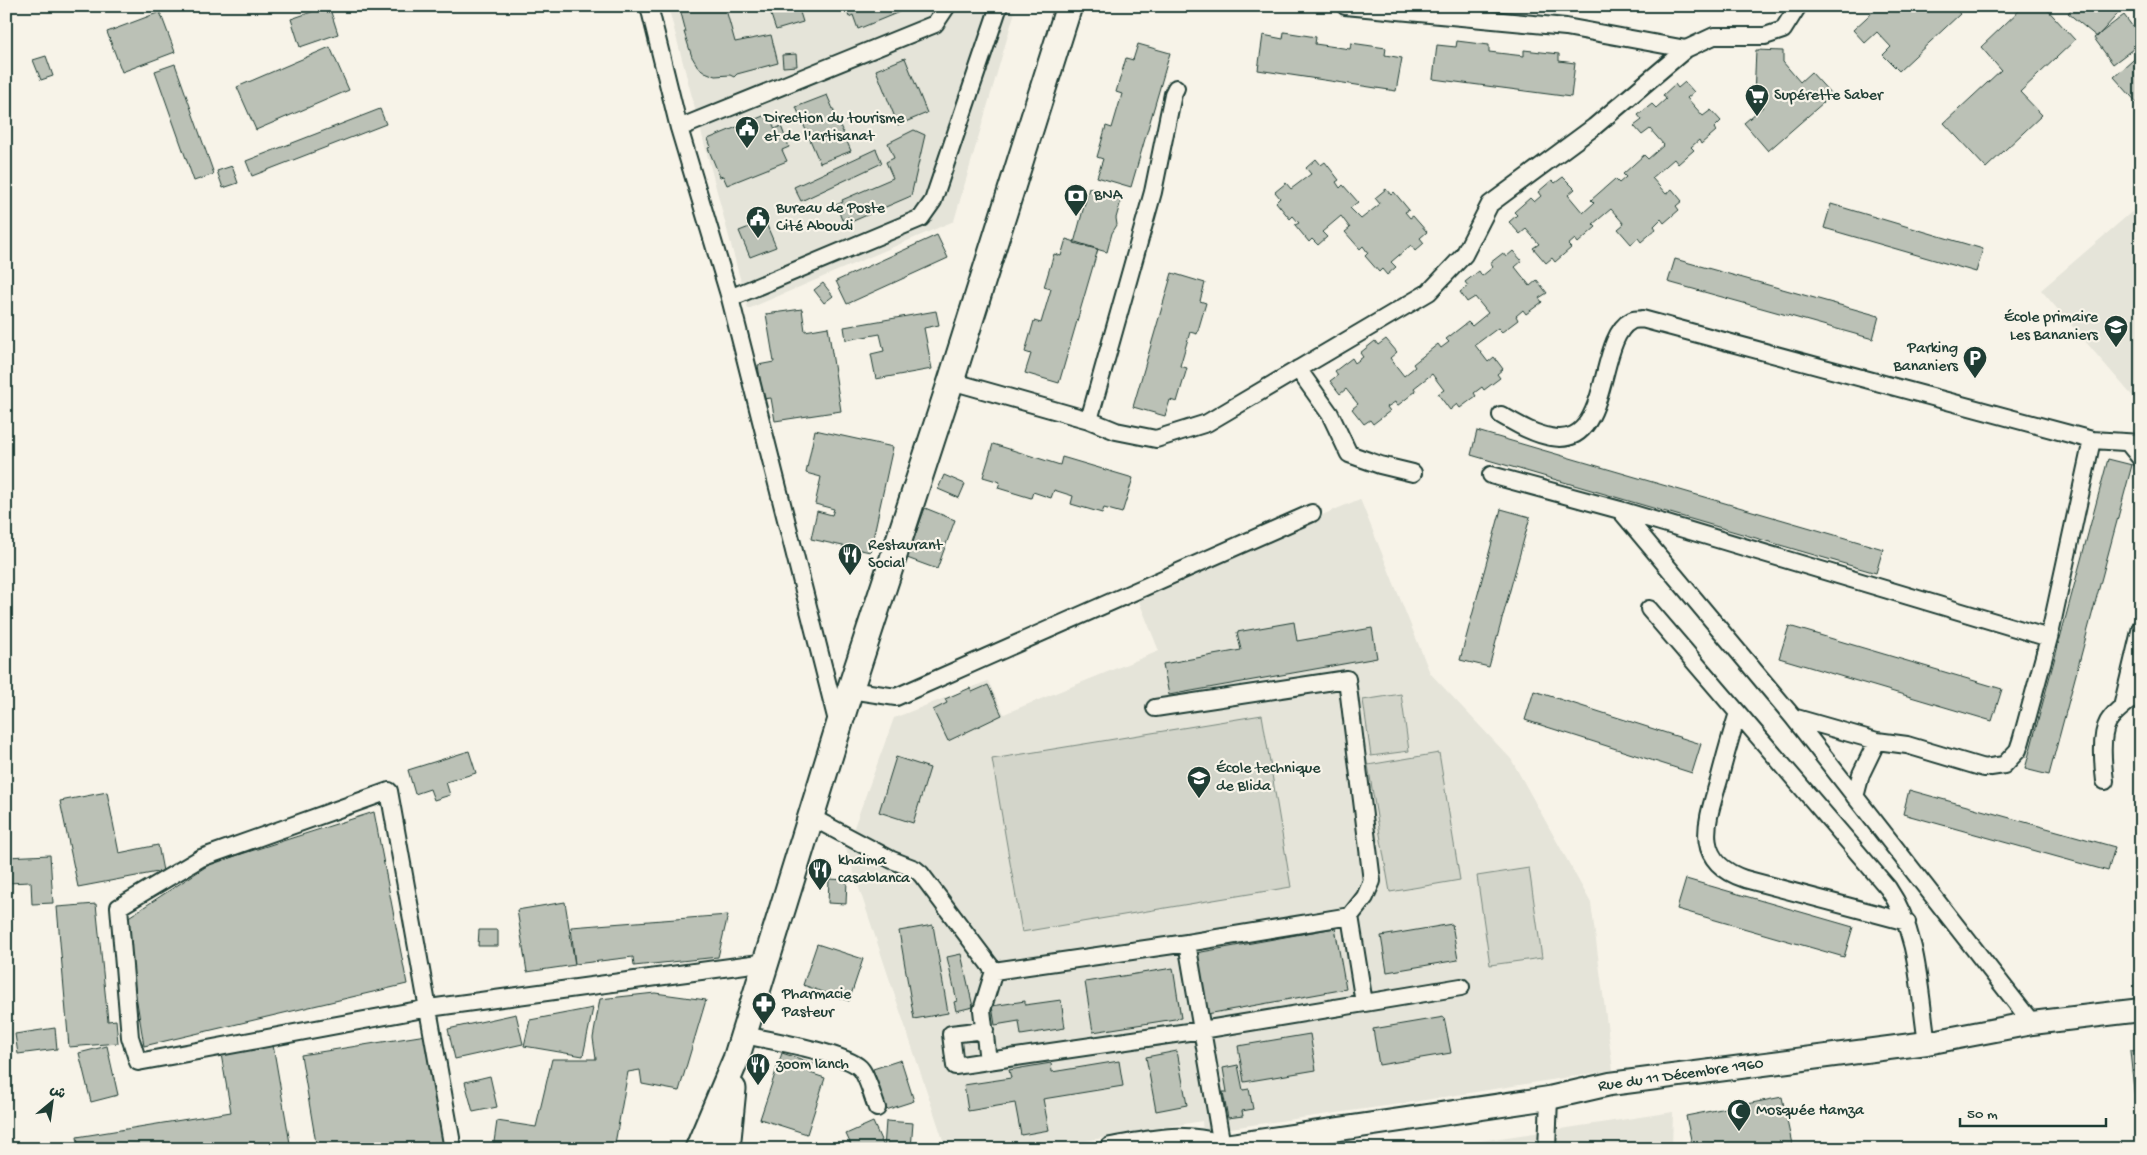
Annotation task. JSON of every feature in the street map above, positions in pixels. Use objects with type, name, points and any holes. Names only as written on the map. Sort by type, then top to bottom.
[{"type":"main road","points":[[698,1149],[736,1059],[744,1035],[850,690],[951,381],[1065,7]]},
{"type":"main road","name":"Rue du 11 Décembre 1960","points":[[1111,1149],[1178,1139],[1205,1142],[1215,1148],[1549,1098],[1610,1084],[1927,1043],[2032,1023],[2141,1010]]},
{"type":"main road","points":[[727,1149],[736,1059]]},
{"type":"street","points":[[649,6],[679,128],[730,298],[838,728]]},
{"type":"street","points":[[679,128],[935,24],[947,6]]},
{"type":"street","points":[[730,298],[921,218],[933,201],[999,6]]},
{"type":"street","points":[[1346,6],[1416,10],[1566,27],[1686,49]]},
{"type":"street","points":[[951,381],[1090,420],[1116,431],[1156,439],[1208,423],[1429,292],[1464,255],[1490,204],[1594,127],[1686,49],[1714,36],[1764,36],[1783,30],[1798,6]]},
{"type":"street","points":[[1090,420],[1153,192],[1173,94],[1176,88]]},
{"type":"street","points":[[1501,416],[1551,438],[1566,438],[1582,429],[1593,414],[1620,332],[1631,321],[1642,319],[2092,440],[2134,443],[2141,459]]},
{"type":"street","points":[[1298,369],[1330,414],[1350,454],[1380,465],[1413,473]]},
{"type":"street","points":[[1793,717],[1877,741],[1907,745],[1984,768],[2004,765],[2018,750],[2049,638],[2092,440]]},
{"type":"street","points":[[1491,475],[1620,510],[2049,638]]},
{"type":"street","points":[[1620,510],[1793,717],[2032,1023]]},
{"type":"street","points":[[850,690],[896,697],[1312,513]]},
{"type":"street","points":[[1649,609],[1888,888],[1897,902],[1906,922],[1913,946],[1927,1043]]},
{"type":"street","points":[[2122,707],[2141,627]]},
{"type":"street","points":[[994,971],[1187,943],[1350,916],[1365,897],[1372,881],[1347,679],[1154,708]]},
{"type":"street","points":[[2105,781],[2102,754],[2108,723],[2122,707],[2141,692]]},
{"type":"street","points":[[1738,712],[1706,830],[1710,852],[1717,862],[1724,870],[1745,879],[1906,922]]},
{"type":"street","points":[[1855,797],[1861,774],[1877,741]]},
{"type":"street","points":[[453,1149],[429,1008],[389,791],[200,858],[119,907],[130,1037],[138,1062],[429,1008],[767,962]]},
{"type":"street","points":[[811,817],[892,860],[915,869],[921,874],[994,971]]},
{"type":"street","points":[[1350,916],[1364,1004]]},
{"type":"street","points":[[1187,943],[1202,1030],[1215,1148]]},
{"type":"street","points":[[988,1061],[982,1010],[994,971]]},
{"type":"street","points":[[985,1030],[951,1034],[955,1066],[1202,1030],[1461,987]]},
{"type":"street","points":[[744,1035],[824,1053],[850,1062],[861,1069],[877,1108]]},
{"type":"street","points":[[1547,1149],[1549,1098]]},
{"type":"shaded area","points":[[668,6],[991,6],[1015,11],[954,221],[748,309]]},
{"type":"shaded area","name":"École primaire Les Bananiers","points":[[2141,204],[2141,406],[2041,290]]},
{"type":"shaded area","name":"École technique de Blida","points":[[1360,499],[1430,673],[1511,759],[1591,903],[1613,1070],[1400,1104],[1203,1132],[1202,1121],[1038,1149],[946,1149],[846,849],[894,718],[988,681],[1004,714],[1159,651],[1136,594]]},
{"type":"shaded area","points":[[1401,694],[1409,751],[1371,756],[1363,700]]},
{"type":"shaded area","points":[[1262,715],[1291,887],[1022,932],[992,759]]},
{"type":"shaded area","points":[[1439,753],[1460,880],[1390,892],[1368,765]]},
{"type":"shaded area","points":[[1529,868],[1542,958],[1490,965],[1477,876]]},
{"type":"shaded area","points":[[1673,1112],[1672,1149],[1428,1149]]},
{"type":"building","points":[[329,6],[338,34],[300,47],[291,19]]},
{"type":"building","points":[[691,6],[725,6],[735,42],[771,35],[778,63],[737,74],[734,77],[730,75],[715,76],[705,72],[698,67],[692,57],[684,32],[686,32],[680,9]]},
{"type":"building","points":[[768,6],[798,6],[803,22],[776,30]]},
{"type":"building","points":[[845,6],[908,6],[909,8],[858,29],[853,15],[849,17]]},
{"type":"building","points":[[1879,6],[1941,6],[1944,9],[1946,6],[1953,6],[1960,14],[1899,71],[1883,55],[1891,47],[1877,32],[1865,43],[1853,30]]},
{"type":"building","points":[[2024,6],[2044,6],[2075,40],[2020,92],[2042,115],[1986,168],[1944,123],[2001,70],[1981,47]]},
{"type":"building","points":[[2074,6],[2121,6],[2123,8],[2097,37],[2068,13]]},
{"type":"building","points":[[160,12],[175,52],[122,72],[107,32]]},
{"type":"building","points":[[2124,15],[2141,38],[2141,43],[2113,64],[2094,38]]},
{"type":"building","points":[[1284,32],[1316,37],[1315,44],[1350,49],[1351,43],[1386,48],[1385,55],[1402,58],[1396,91],[1258,70],[1263,35],[1283,39]]},
{"type":"building","points":[[1457,41],[1489,45],[1489,52],[1524,56],[1524,50],[1559,54],[1559,61],[1575,63],[1571,97],[1433,79],[1437,45],[1456,47]]},
{"type":"building","points":[[1138,44],[1170,53],[1131,187],[1097,177],[1103,159],[1097,157],[1106,126],[1112,128],[1122,94],[1116,92],[1126,58],[1133,60]]},
{"type":"building","points":[[330,47],[349,90],[256,130],[237,87]]},
{"type":"building","points":[[1756,50],[1783,51],[1783,62],[1800,82],[1811,72],[1832,95],[1768,151],[1744,123],[1763,107],[1754,96]]},
{"type":"building","points":[[2141,53],[2141,104],[2139,105],[2114,77]]},
{"type":"building","points":[[796,54],[797,66],[783,67],[782,55]]},
{"type":"building","points":[[46,56],[53,76],[41,80],[33,60]]},
{"type":"building","points":[[905,58],[927,113],[898,125],[876,70]]},
{"type":"building","points":[[175,64],[214,174],[194,181],[155,71]]},
{"type":"building","points":[[1685,82],[1694,92],[1687,98],[1703,116],[1711,110],[1721,121],[1714,128],[1716,131],[1701,144],[1699,140],[1691,147],[1694,150],[1678,164],[1674,159],[1652,178],[1666,194],[1672,189],[1682,201],[1676,206],[1679,210],[1664,223],[1661,219],[1654,226],[1656,229],[1641,242],[1638,238],[1631,244],[1618,229],[1624,224],[1611,209],[1593,224],[1596,227],[1578,243],[1575,239],[1568,245],[1571,248],[1555,262],[1552,258],[1546,263],[1533,248],[1539,244],[1526,229],[1520,234],[1509,222],[1517,215],[1514,212],[1530,198],[1534,202],[1541,196],[1538,192],[1552,180],[1555,183],[1563,177],[1575,189],[1568,195],[1583,213],[1594,203],[1591,200],[1615,179],[1619,183],[1626,177],[1623,174],[1644,155],[1648,159],[1664,145],[1650,129],[1642,135],[1634,126],[1642,120],[1638,115],[1652,104],[1656,108],[1666,99],[1663,95],[1675,84],[1678,88]]},
{"type":"building","points":[[827,95],[851,151],[820,163],[796,107]]},
{"type":"building","points":[[380,109],[386,124],[252,176],[246,161]]},
{"type":"building","name":"Direction du tourisme et de l'artisanat","points":[[768,114],[775,129],[781,126],[789,147],[782,150],[787,161],[727,185],[723,176],[720,177],[708,148],[711,147],[708,139]]},
{"type":"building","points":[[914,130],[925,135],[911,196],[851,222],[849,217],[842,220],[836,205],[843,202],[842,200],[893,178],[886,162],[894,158],[888,143]]},
{"type":"building","points":[[876,149],[882,163],[801,201],[794,187]]},
{"type":"building","points":[[1316,159],[1321,165],[1325,162],[1339,180],[1336,182],[1340,188],[1343,185],[1358,202],[1350,208],[1361,219],[1380,204],[1375,198],[1386,189],[1391,195],[1394,192],[1409,210],[1405,212],[1410,218],[1413,216],[1427,232],[1420,238],[1424,243],[1415,251],[1411,245],[1391,262],[1396,267],[1387,275],[1382,269],[1379,272],[1365,256],[1368,253],[1363,246],[1360,249],[1345,232],[1350,228],[1341,216],[1322,232],[1327,237],[1318,245],[1312,239],[1309,242],[1295,225],[1299,223],[1293,216],[1290,219],[1276,202],[1280,198],[1275,192],[1286,183],[1291,189],[1311,174],[1306,168]]},
{"type":"building","points":[[232,166],[238,183],[223,188],[217,171]]},
{"type":"building","points":[[1089,188],[1122,197],[1116,218],[1117,225],[1112,233],[1107,252],[1074,243]]},
{"type":"building","points":[[1831,204],[1983,249],[1976,272],[1824,228]]},
{"type":"building","name":"Bureau de Poste Cité Aboudi","points":[[765,221],[776,247],[750,257],[739,231]]},
{"type":"building","points":[[937,235],[948,258],[847,304],[836,281]]},
{"type":"building","points":[[1066,239],[1098,249],[1059,383],[1025,373],[1031,354],[1025,352],[1034,321],[1041,323],[1051,289],[1044,287],[1054,254],[1061,256]]},
{"type":"building","points":[[1513,251],[1522,261],[1515,267],[1530,286],[1537,280],[1547,293],[1539,298],[1542,302],[1526,314],[1523,310],[1516,316],[1518,320],[1502,332],[1498,328],[1475,345],[1488,362],[1494,357],[1503,369],[1497,374],[1500,378],[1484,390],[1482,387],[1474,393],[1476,396],[1460,408],[1457,404],[1450,410],[1438,394],[1444,390],[1432,374],[1414,388],[1416,391],[1397,406],[1395,402],[1387,407],[1390,411],[1373,424],[1370,420],[1364,424],[1352,409],[1358,404],[1346,389],[1340,394],[1330,381],[1338,375],[1335,371],[1352,358],[1355,363],[1363,357],[1360,353],[1375,341],[1378,345],[1386,339],[1397,352],[1390,358],[1404,376],[1415,367],[1413,364],[1438,344],[1441,348],[1449,342],[1446,339],[1468,322],[1472,326],[1488,313],[1475,297],[1467,302],[1460,292],[1468,286],[1465,282],[1479,271],[1482,276],[1493,267],[1490,263],[1503,253],[1506,257]]},
{"type":"building","points":[[1675,259],[1879,316],[1873,339],[1668,282]]},
{"type":"building","points":[[1172,273],[1205,283],[1200,301],[1206,303],[1197,334],[1190,332],[1180,366],[1187,368],[1177,402],[1170,400],[1165,416],[1133,407]]},
{"type":"building","points":[[823,283],[833,296],[824,303],[814,290]]},
{"type":"building","points":[[802,309],[805,331],[828,327],[841,411],[775,421],[771,398],[763,399],[758,365],[774,362],[766,314]]},
{"type":"building","points":[[936,311],[939,325],[924,328],[932,369],[876,379],[871,354],[884,351],[880,334],[846,340],[844,327]]},
{"type":"building","points":[[815,430],[893,447],[870,552],[811,539],[817,511],[832,515],[834,509],[815,504],[821,477],[806,473]]},
{"type":"building","points":[[1477,431],[1883,549],[1876,573],[1471,455]]},
{"type":"building","points":[[993,444],[1060,465],[1062,457],[1133,478],[1122,513],[1104,508],[1102,513],[1071,504],[1073,496],[1054,490],[1051,498],[1033,492],[1031,498],[998,488],[1000,482],[983,477]]},
{"type":"building","points":[[2108,459],[2132,465],[2049,775],[2025,769]]},
{"type":"building","points":[[944,475],[965,484],[959,498],[938,489]]},
{"type":"building","points":[[925,508],[955,520],[937,569],[907,558]]},
{"type":"building","points":[[1501,509],[1530,517],[1489,667],[1460,660]]},
{"type":"building","points":[[1294,622],[1297,641],[1372,628],[1377,658],[1169,695],[1163,664],[1241,650],[1237,632]]},
{"type":"building","points":[[1789,626],[2002,689],[1992,721],[1779,658]]},
{"type":"building","points":[[988,685],[1002,715],[948,741],[933,710],[947,703],[945,699],[970,688],[972,692]]},
{"type":"building","points":[[1534,691],[1701,744],[1692,773],[1525,720]]},
{"type":"building","points":[[469,751],[476,773],[446,782],[450,795],[434,800],[430,789],[415,794],[408,770]]},
{"type":"building","points":[[896,757],[930,768],[913,823],[879,812]]},
{"type":"building","points":[[1909,790],[2115,847],[2108,871],[1903,814]]},
{"type":"building","points":[[107,792],[119,853],[158,845],[163,871],[78,887],[60,801]]},
{"type":"building","points":[[374,812],[407,984],[144,1046],[124,920],[210,864]]},
{"type":"building","points":[[50,855],[53,903],[32,904],[31,882],[6,883],[6,857]]},
{"type":"building","points":[[829,879],[847,880],[846,904],[828,903]]},
{"type":"building","points":[[1686,879],[1853,927],[1844,957],[1677,909]]},
{"type":"building","points":[[565,902],[575,965],[527,972],[517,910]]},
{"type":"building","points":[[96,904],[108,1021],[116,1020],[118,1043],[69,1047],[57,907]]},
{"type":"building","points":[[728,915],[718,957],[634,966],[633,957],[575,964],[571,927]]},
{"type":"building","points":[[1452,924],[1458,960],[1387,972],[1381,936]]},
{"type":"building","points":[[933,925],[948,1013],[914,1019],[899,931]]},
{"type":"building","points":[[1335,928],[1346,989],[1207,1014],[1196,953]]},
{"type":"building","points":[[479,930],[498,930],[498,946],[478,946]]},
{"type":"building","points":[[817,944],[863,959],[849,1001],[803,985]]},
{"type":"building","points":[[961,954],[973,1007],[956,1011],[954,1002],[957,1001],[947,957]]},
{"type":"building","points":[[1173,968],[1181,1018],[1093,1032],[1085,982]]},
{"type":"building","points":[[655,993],[706,1000],[679,1091],[642,1084],[640,1070],[628,1072],[614,1149],[493,1149],[497,1121],[536,1127],[552,1059],[596,1059],[593,1038],[600,999]]},
{"type":"building","points":[[1061,1000],[1065,1028],[1021,1035],[1019,1021],[995,1025],[992,1006],[1025,1001],[1025,1005]]},
{"type":"building","points":[[593,1008],[583,1056],[524,1046],[530,1020]]},
{"type":"building","points":[[516,1014],[523,1044],[455,1059],[448,1029]]},
{"type":"building","points":[[1444,1017],[1451,1053],[1379,1065],[1373,1029]]},
{"type":"building","points":[[55,1028],[57,1049],[18,1054],[15,1034]]},
{"type":"building","points":[[1310,1034],[1316,1070],[1244,1082],[1238,1046]]},
{"type":"building","points":[[426,1035],[445,1149],[317,1149],[301,1055]]},
{"type":"building","points":[[273,1045],[291,1149],[79,1149],[77,1137],[231,1112],[221,1054]]},
{"type":"building","points":[[107,1046],[118,1095],[91,1102],[79,1053]]},
{"type":"building","points":[[2141,1050],[2141,1099],[2135,1100],[2130,1051]]},
{"type":"building","points":[[1177,1051],[1187,1105],[1156,1111],[1146,1057]]},
{"type":"building","points":[[782,1053],[813,1063],[810,1073],[825,1078],[807,1134],[760,1119]]},
{"type":"building","points":[[901,1060],[914,1101],[886,1110],[873,1069]]},
{"type":"building","points":[[1119,1061],[1123,1086],[1043,1099],[1049,1130],[1021,1135],[1015,1103],[968,1111],[964,1085],[1011,1078],[1009,1070],[1051,1063],[1052,1072]]},
{"type":"building","points":[[1238,1065],[1243,1090],[1249,1089],[1253,1109],[1242,1111],[1243,1116],[1228,1118],[1223,1092],[1227,1092],[1223,1068]]},
{"type":"building","points":[[490,1076],[497,1107],[473,1112],[465,1082]]},
{"type":"building","name":"Mosquée Hamza","points":[[1782,1097],[1793,1149],[1693,1149],[1686,1116]]},
{"type":"building","points":[[886,1121],[913,1123],[911,1149],[884,1149]]},
{"type":"building","points":[[873,1122],[885,1149],[853,1149],[846,1134]]},
{"type":"building","points":[[855,1146],[855,1149],[826,1149]]},
{"type":"place","name":"Supérette Saber","points":[[1757,117]]},
{"type":"place","name":"Direction du tourisme et de l'artisanat","points":[[747,149]]},
{"type":"place","name":"BNA","points":[[1076,217]]},
{"type":"place","name":"Bureau de Poste Cité Aboudi","points":[[758,239]]},
{"type":"place","name":"École primaire Les Bananiers","points":[[2116,348]]},
{"type":"place","name":"Parking Bananiers","points":[[1975,379]]},
{"type":"place","name":"Restaurant Social","points":[[850,576]]},
{"type":"place","name":"École technique de Blida","points":[[1199,799]]},
{"type":"place","name":"khaima casablanca","points":[[820,891]]},
{"type":"place","name":"Pharmacie Pasteur","points":[[764,1025]]},
{"type":"place","name":"zoom lanch","points":[[758,1086]]},
{"type":"place","name":"Mosquée Hamza","points":[[1739,1132]]}]
